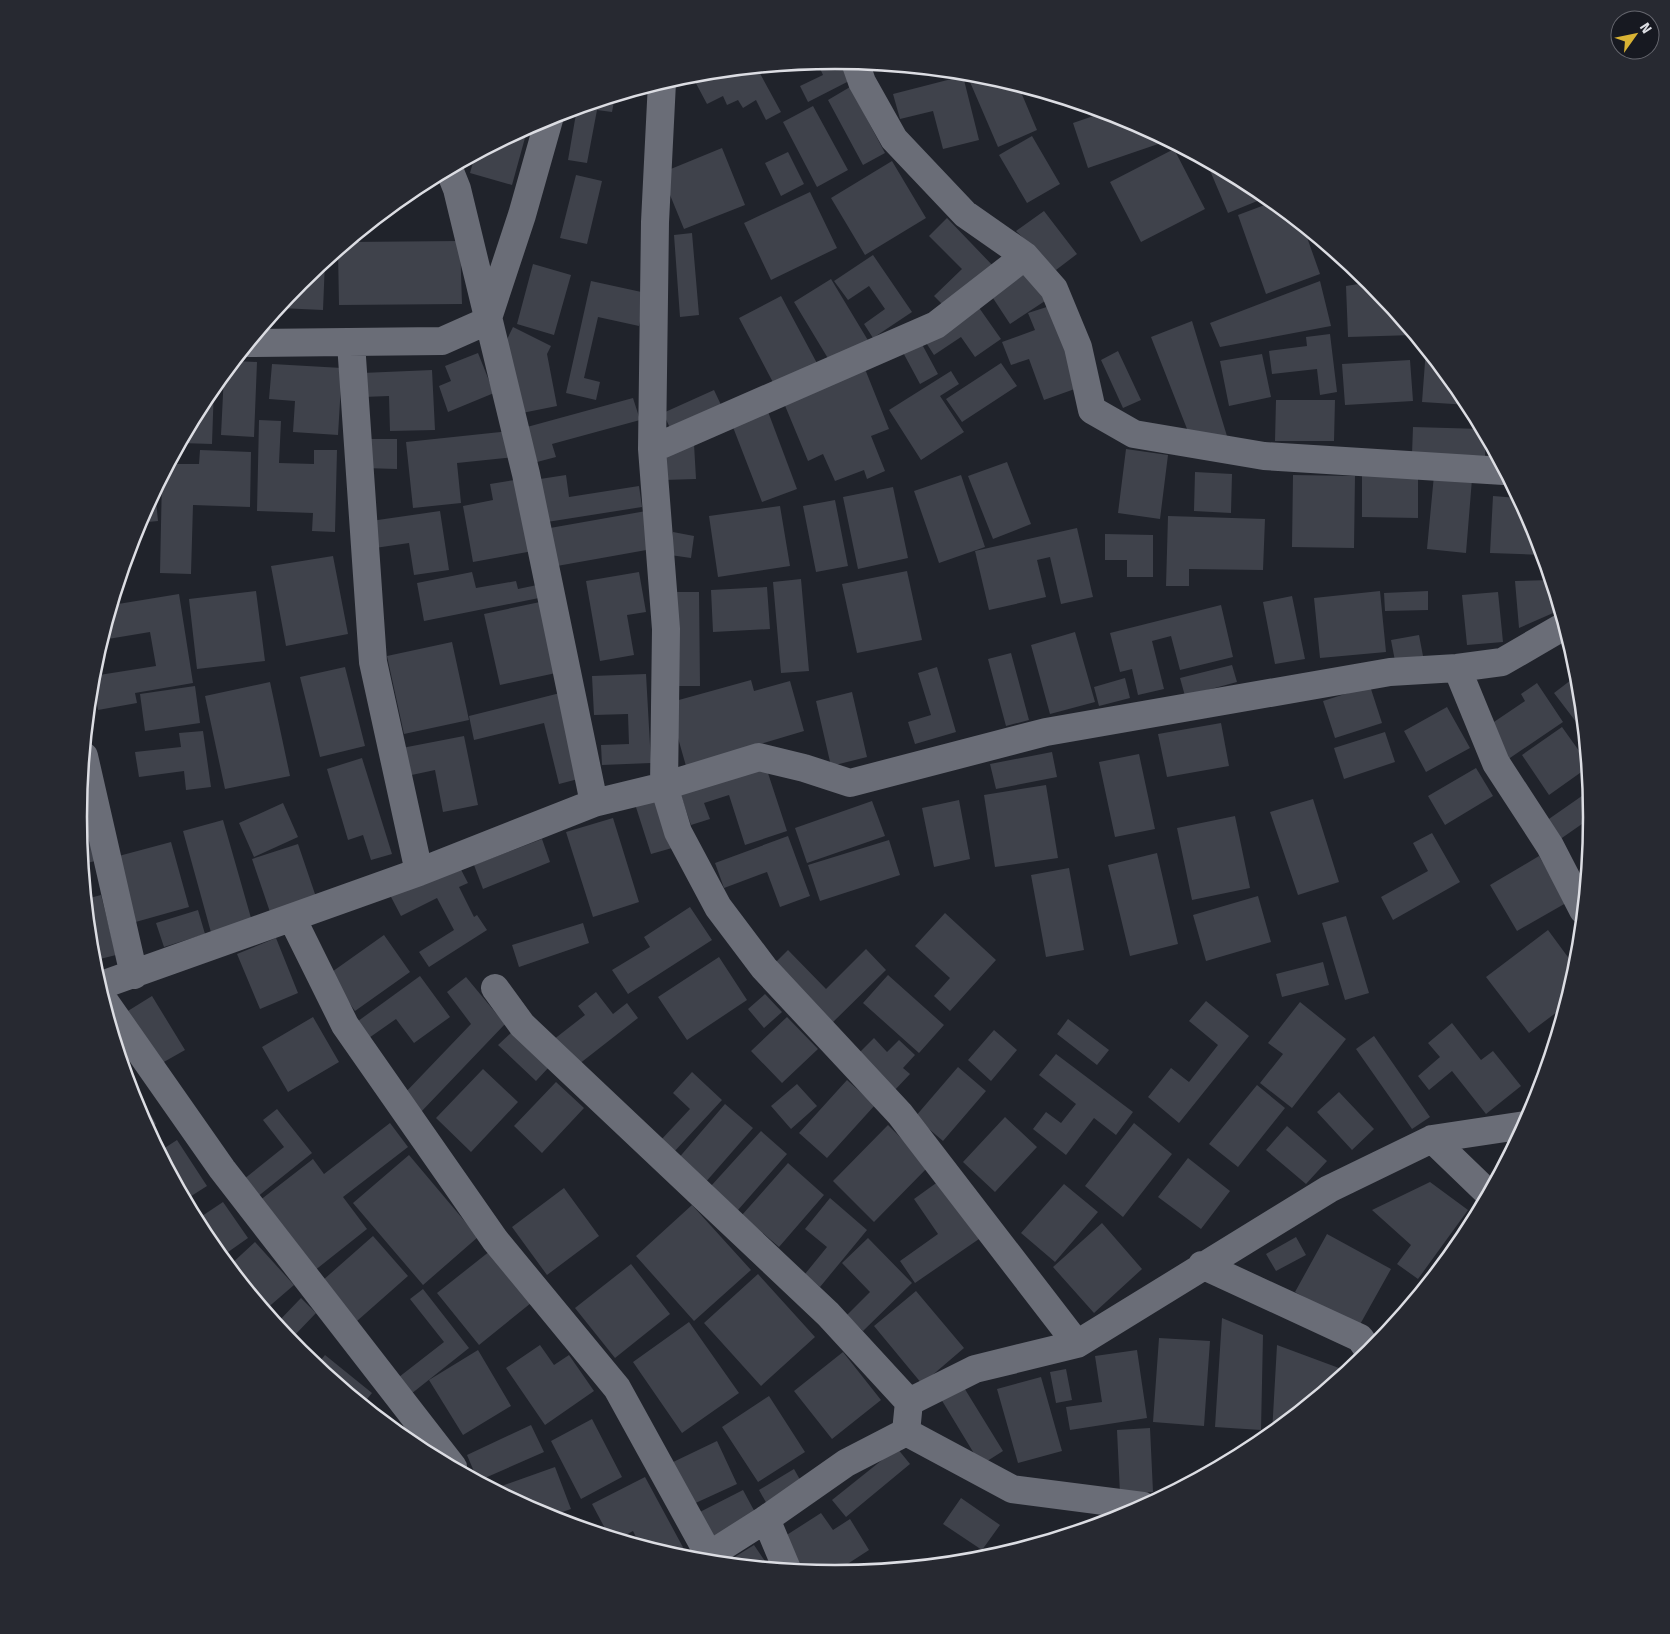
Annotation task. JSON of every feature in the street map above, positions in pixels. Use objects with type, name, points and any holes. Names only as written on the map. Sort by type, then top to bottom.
[{"type":"street","points":[[858,69],[862,82],[894,139],[965,214],[1025,256],[1054,289],[1078,347],[1092,410],[1134,434],[1264,456],[1498,471]]},
{"type":"street","points":[[662,89],[655,222],[652,449],[666,629],[664,786],[678,832],[718,907],[764,968],[900,1114],[1077,1344]]},
{"type":"street","points":[[256,343],[442,341],[487,322],[522,215],[547,127]]},
{"type":"street","points":[[451,175],[457,189],[487,322],[526,474],[594,802]]},
{"type":"street","points":[[652,449],[936,324],[1025,256]]},
{"type":"street","points":[[351,343],[373,662],[419,872]]},
{"type":"street","points":[[106,984],[419,872],[594,802],[664,786],[759,757],[804,768],[850,783],[1046,732],[1390,672],[1458,668],[1502,662],[1559,629]]},
{"type":"street","points":[[1458,668],[1496,763],[1550,846],[1578,901]]},
{"type":"street","points":[[88,773],[134,975]]},
{"type":"street","points":[[292,918],[344,1025],[495,1240],[617,1388],[701,1553]]},
{"type":"street","points":[[495,988],[522,1025],[828,1314],[909,1402],[906,1432]]},
{"type":"street","points":[[112,1012],[222,1169],[443,1454]]},
{"type":"street","points":[[909,1402],[975,1369],[1077,1344],[1202,1265],[1329,1189],[1432,1139],[1516,1125]]},
{"type":"street","points":[[1432,1139],[1484,1189]]},
{"type":"street","points":[[1202,1265],[1360,1338],[1365,1345]]},
{"type":"street","points":[[710,1554],[766,1519],[846,1462],[906,1432]]},
{"type":"street","points":[[906,1432],[1012,1489],[1129,1504]]},
{"type":"street","points":[[766,1519],[785,1564]]},
{"type":"building","points":[[820,69],[845,69],[851,80],[808,102],[800,86],[823,75]]},
{"type":"building","points":[[760,73],[781,112],[766,120],[756,100],[743,108],[738,100],[727,105],[723,96],[707,104],[695,82]]},
{"type":"building","points":[[954,78],[964,80],[979,140],[943,149],[933,111],[900,119],[893,94]]},
{"type":"building","points":[[970,81],[1021,92],[1037,130],[998,147]]},
{"type":"building","points":[[850,87],[885,153],[863,165],[828,100]]},
{"type":"building","points":[[614,102],[612,112],[597,110],[587,163],[568,160],[576,115]]},
{"type":"building","points":[[813,106],[848,170],[817,187],[783,122]]},
{"type":"building","points":[[1095,116],[1160,143],[1088,168],[1073,123]]},
{"type":"building","points":[[525,136],[512,185],[470,173],[473,163]]},
{"type":"building","points":[[1032,136],[1060,184],[1027,203],[999,155]]},
{"type":"building","points":[[722,148],[745,205],[684,229],[661,173]]},
{"type":"building","points":[[1173,150],[1205,209],[1141,242],[1110,182]]},
{"type":"building","points":[[788,152],[804,184],[781,196],[765,163]]},
{"type":"building","points":[[892,161],[926,218],[865,255],[831,198]]},
{"type":"building","points":[[1210,169],[1259,200],[1228,213]]},
{"type":"building","points":[[576,175],[602,181],[587,244],[560,238]]},
{"type":"building","points":[[810,192],[837,248],[771,280],[744,223]]},
{"type":"building","points":[[1265,205],[1291,223],[1307,236],[1320,274],[1266,294],[1238,215]]},
{"type":"building","points":[[1044,211],[1077,254],[1056,270],[1016,231]]},
{"type":"building","points":[[947,218],[995,268],[950,312],[934,296],[962,269],[929,236]]},
{"type":"building","points":[[692,233],[699,315],[680,317],[674,235]]},
{"type":"building","points":[[460,241],[462,304],[339,305],[338,258],[356,242]]},
{"type":"building","points":[[873,255],[912,312],[873,338],[864,324],[885,309],[869,286],[848,300],[834,281]]},
{"type":"building","points":[[533,264],[571,275],[554,335],[517,324]]},
{"type":"building","points":[[1027,267],[1048,299],[1010,324],[989,292]]},
{"type":"building","points":[[325,270],[323,310],[287,308]]},
{"type":"building","points":[[831,279],[869,342],[832,365],[794,302]]},
{"type":"building","points":[[591,281],[646,293],[639,326],[598,317],[584,378],[600,382],[596,400],[566,393]]},
{"type":"building","points":[[1320,281],[1331,326],[1220,347],[1210,323]]},
{"type":"building","points":[[1360,284],[1407,335],[1348,337],[1346,286]]},
{"type":"building","points":[[781,296],[819,367],[777,390],[739,318]]},
{"type":"building","points":[[975,302],[1001,339],[975,357],[961,337],[934,355],[923,338]]},
{"type":"building","points":[[1053,305],[1083,386],[1044,400],[1029,359],[1011,365],[1002,342],[1035,330],[1028,313]]},
{"type":"building","points":[[1192,321],[1230,446],[1189,434],[1151,337]]},
{"type":"building","points":[[513,327],[551,346],[547,354],[557,406],[522,413],[499,356]]},
{"type":"building","points":[[1330,334],[1337,392],[1320,395],[1317,369],[1272,374],[1269,351],[1307,346],[1306,337]]},
{"type":"building","points":[[917,335],[938,374],[920,384],[899,345]]},
{"type":"building","points":[[1118,351],[1141,400],[1123,408],[1101,360]]},
{"type":"building","points":[[478,353],[494,393],[448,412],[439,386],[451,381],[445,366]]},
{"type":"building","points":[[1262,354],[1271,397],[1229,406],[1220,361]]},
{"type":"building","points":[[1425,357],[1459,404],[1422,402]]},
{"type":"building","points":[[1410,360],[1413,401],[1345,405],[1342,364]]},
{"type":"building","points":[[241,361],[257,362],[254,437],[221,435],[223,386]]},
{"type":"building","points":[[1001,363],[1017,386],[962,422],[946,399]]},
{"type":"building","points":[[272,364],[342,368],[338,435],[293,432],[295,401],[269,399]]},
{"type":"building","points":[[863,364],[889,429],[871,436],[885,471],[867,479],[864,470],[835,481],[823,454],[808,461],[781,396]]},
{"type":"building","points":[[432,370],[435,430],[390,431],[389,396],[363,397],[362,373]]},
{"type":"building","points":[[951,371],[959,384],[940,396],[964,432],[921,460],[889,410]]},
{"type":"building","points":[[714,390],[722,407],[671,430],[663,413]]},
{"type":"building","points":[[633,398],[640,420],[552,444],[556,457],[537,462],[527,427]]},
{"type":"building","points":[[214,400],[212,444],[187,443]]},
{"type":"building","points":[[1276,400],[1335,400],[1334,441],[1275,441]]},
{"type":"building","points":[[767,409],[797,489],[762,502],[731,422]]},
{"type":"building","points":[[259,420],[281,421],[279,463],[314,464],[314,450],[337,450],[335,532],[312,531],[313,513],[257,511]]},
{"type":"building","points":[[1413,427],[1474,429],[1485,448],[1485,456],[1412,454]]},
{"type":"building","points":[[511,431],[514,457],[457,463],[461,503],[413,508],[406,442]]},
{"type":"building","points":[[364,439],[397,439],[397,469],[364,468]]},
{"type":"building","points":[[694,444],[696,479],[664,480],[662,446]]},
{"type":"building","points":[[1126,449],[1168,455],[1160,519],[1118,513]]},
{"type":"building","points":[[200,450],[251,452],[250,507],[193,505],[191,574],[160,573],[162,491],[176,464],[199,464]]},
{"type":"building","points":[[1007,462],[1031,524],[993,539],[968,476]]},
{"type":"building","points":[[1195,472],[1232,474],[1231,513],[1194,511]]},
{"type":"building","points":[[566,475],[569,497],[639,486],[642,507],[547,522],[540,479]]},
{"type":"building","points":[[961,475],[985,547],[939,563],[914,491]]},
{"type":"building","points":[[1293,475],[1355,476],[1354,548],[1292,547]]},
{"type":"building","points":[[1362,475],[1418,475],[1418,518],[1362,517]]},
{"type":"building","points":[[1434,475],[1472,479],[1466,553],[1427,549]]},
{"type":"building","points":[[521,479],[533,551],[473,562],[463,506],[493,500],[490,484]]},
{"type":"building","points":[[893,487],[908,558],[858,569],[843,497]]},
{"type":"building","points":[[1493,496],[1511,497],[1535,555],[1490,553]]},
{"type":"building","points":[[835,500],[848,566],[816,572],[803,506]]},
{"type":"building","points":[[156,503],[158,521],[148,522]]},
{"type":"building","points":[[780,506],[790,566],[718,577],[709,516]]},
{"type":"building","points":[[440,511],[449,570],[414,575],[409,543],[368,549],[364,522]]},
{"type":"building","points":[[646,511],[652,549],[557,566],[550,528]]},
{"type":"building","points":[[1168,516],[1265,519],[1263,570],[1189,569],[1189,586],[1166,586]]},
{"type":"building","points":[[1077,528],[1093,597],[1061,604],[1050,557],[1037,560],[1046,597],[989,610],[975,551]]},
{"type":"building","points":[[673,532],[694,536],[691,558],[670,555]]},
{"type":"building","points":[[1105,534],[1153,535],[1153,577],[1127,577],[1127,560],[1105,560]]},
{"type":"building","points":[[333,556],[348,634],[286,646],[271,566]]},
{"type":"building","points":[[907,571],[922,640],[857,653],[842,584]]},
{"type":"building","points":[[472,572],[476,588],[516,581],[518,589],[542,584],[544,597],[424,621],[417,583]]},
{"type":"building","points":[[639,572],[646,612],[627,615],[634,655],[600,661],[586,581]]},
{"type":"building","points":[[801,579],[809,671],[781,673],[773,582]]},
{"type":"building","points":[[1545,580],[1555,612],[1519,628],[1515,581]]},
{"type":"building","points":[[767,587],[770,629],[713,632],[711,590]]},
{"type":"building","points":[[256,591],[265,661],[197,669],[189,599]]},
{"type":"building","points":[[1380,591],[1386,652],[1320,658],[1314,598]]},
{"type":"building","points":[[1428,591],[1428,610],[1385,611],[1384,593]]},
{"type":"building","points":[[677,592],[699,592],[700,686],[678,686]]},
{"type":"building","points":[[1498,592],[1503,642],[1467,645],[1462,595]]},
{"type":"building","points":[[179,594],[193,683],[135,693],[137,703],[98,710],[96,699],[100,675],[156,666],[150,632],[108,639],[118,604]]},
{"type":"building","points":[[1292,596],[1305,659],[1275,664],[1263,602]]},
{"type":"building","points":[[540,602],[556,673],[500,685],[484,614]]},
{"type":"building","points":[[1221,605],[1233,657],[1180,670],[1171,636],[1152,641],[1164,689],[1138,695],[1132,669],[1120,672],[1110,633]]},
{"type":"building","points":[[1075,632],[1095,702],[1050,714],[1031,645]]},
{"type":"building","points":[[1419,635],[1423,656],[1395,661],[1391,640]]},
{"type":"building","points":[[452,642],[469,720],[404,734],[387,656]]},
{"type":"building","points":[[1011,653],[1029,720],[1006,726],[988,659]]},
{"type":"building","points":[[1232,665],[1237,682],[1185,696],[1180,678]]},
{"type":"building","points":[[345,667],[365,746],[320,757],[300,677]]},
{"type":"building","points":[[937,667],[956,732],[915,744],[908,722],[931,715],[918,673]]},
{"type":"building","points":[[646,674],[651,763],[602,765],[601,745],[629,744],[628,714],[594,715],[592,676]]},
{"type":"building","points":[[1125,678],[1130,698],[1099,706],[1094,687]]},
{"type":"building","points":[[751,680],[754,691],[790,681],[804,731],[686,766],[668,703]]},
{"type":"building","points":[[1571,680],[1577,724],[1554,693]]},
{"type":"building","points":[[270,682],[290,776],[225,789],[205,696]]},
{"type":"building","points":[[1537,683],[1563,722],[1507,760],[1485,728],[1525,701],[1521,694]]},
{"type":"building","points":[[195,686],[200,723],[145,731],[140,694]]},
{"type":"building","points":[[1370,686],[1382,723],[1335,738],[1323,701]]},
{"type":"building","points":[[852,692],[867,757],[831,766],[816,701]]},
{"type":"building","points":[[560,693],[582,778],[559,784],[544,723],[474,740],[469,716]]},
{"type":"building","points":[[1447,707],[1470,748],[1426,772],[1404,731]]},
{"type":"building","points":[[1221,723],[1229,766],[1167,777],[1158,734]]},
{"type":"building","points":[[1562,727],[1580,753],[1582,772],[1549,795],[1522,755]]},
{"type":"building","points":[[203,731],[211,787],[186,790],[184,771],[139,777],[135,752],[181,747],[179,733]]},
{"type":"building","points":[[1385,732],[1395,762],[1344,779],[1334,748]]},
{"type":"building","points":[[464,736],[478,805],[443,812],[435,770],[407,776],[402,748]]},
{"type":"building","points":[[1052,752],[1057,777],[996,789],[990,764]]},
{"type":"building","points":[[1139,754],[1155,829],[1115,837],[1099,762]]},
{"type":"building","points":[[362,758],[392,854],[371,860],[363,835],[348,840],[327,769]]},
{"type":"building","points":[[764,761],[787,831],[745,845],[729,795],[704,803],[710,819],[691,825],[679,790]]},
{"type":"building","points":[[1476,768],[1493,796],[1445,825],[1428,796]]},
{"type":"building","points":[[1046,785],[1058,858],[995,867],[984,795]]},
{"type":"building","points":[[656,794],[672,848],[651,854],[634,801]]},
{"type":"building","points":[[1583,795],[1583,823],[1559,840],[1546,821]]},
{"type":"building","points":[[1313,799],[1339,882],[1298,895],[1270,812]]},
{"type":"building","points":[[959,800],[970,859],[934,867],[922,808]]},
{"type":"building","points":[[872,801],[885,836],[807,863],[795,828]]},
{"type":"building","points":[[283,803],[298,837],[254,857],[239,823]]},
{"type":"building","points":[[1235,816],[1250,888],[1192,900],[1177,828]]},
{"type":"building","points":[[613,818],[639,902],[593,917],[566,832]]},
{"type":"building","points":[[223,820],[253,925],[212,936],[183,831]]},
{"type":"building","points":[[87,821],[95,861],[88,863]]},
{"type":"building","points":[[1432,833],[1460,882],[1393,920],[1381,897],[1428,871],[1413,843]]},
{"type":"building","points":[[788,836],[810,896],[780,907],[767,872],[724,888],[715,863]]},
{"type":"building","points":[[542,839],[550,862],[483,889],[474,865]]},
{"type":"building","points":[[889,840],[900,875],[820,901],[808,865]]},
{"type":"building","points":[[171,842],[189,907],[132,923],[115,857]]},
{"type":"building","points":[[298,844],[316,897],[270,912],[252,859]]},
{"type":"building","points":[[1157,853],[1178,944],[1130,956],[1108,865]]},
{"type":"building","points":[[1539,856],[1566,903],[1517,931],[1490,885]]},
{"type":"building","points":[[457,862],[468,883],[459,887],[474,917],[477,915],[487,930],[429,967],[419,952],[454,930],[437,898],[401,916],[390,895]]},
{"type":"building","points":[[1069,868],[1084,950],[1046,957],[1031,875]]},
{"type":"building","points":[[101,895],[116,955],[100,959],[91,898]]},
{"type":"building","points":[[1258,896],[1271,942],[1206,961],[1193,915]]},
{"type":"building","points":[[690,907],[712,940],[628,994],[612,970],[650,947],[644,937]]},
{"type":"building","points":[[198,910],[205,934],[164,947],[156,923]]},
{"type":"building","points":[[945,913],[996,960],[950,1011],[934,996],[950,978],[915,946]]},
{"type":"building","points":[[1346,916],[1369,993],[1345,1000],[1322,923]]},
{"type":"building","points":[[583,923],[589,943],[519,967],[512,945]]},
{"type":"building","points":[[1548,930],[1570,959],[1558,1011],[1529,1033],[1486,977]]},
{"type":"building","points":[[384,935],[410,972],[355,1011],[329,974]]},
{"type":"building","points":[[276,938],[298,993],[260,1009],[237,954]]},
{"type":"building","points":[[866,949],[886,970],[829,1026],[771,967],[788,950],[826,989]]},
{"type":"building","points":[[719,957],[747,1000],[687,1040],[658,997]]},
{"type":"building","points":[[1323,962],[1329,985],[1282,997],[1276,974]]},
{"type":"building","points":[[888,975],[944,1025],[919,1053],[863,1003]]},
{"type":"building","points":[[420,976],[450,1017],[414,1043],[396,1019],[366,1040],[354,1024]]},
{"type":"building","points":[[466,977],[505,1024],[420,1113],[402,1096],[471,1024],[447,992]]},
{"type":"building","points":[[596,992],[613,1014],[627,1003],[638,1018],[574,1068],[553,1040],[585,1015],[578,1006]]},
{"type":"building","points":[[765,994],[782,1012],[764,1028],[748,1009]]},
{"type":"building","points":[[152,996],[185,1050],[155,1067],[123,1014]]},
{"type":"building","points":[[1206,1001],[1249,1036],[1179,1123],[1148,1097],[1171,1068],[1189,1082],[1218,1045],[1189,1021]]},
{"type":"building","points":[[1300,1002],[1346,1039],[1292,1108],[1260,1083],[1283,1054],[1268,1043]]},
{"type":"building","points":[[313,1017],[339,1062],[288,1092],[262,1047]]},
{"type":"building","points":[[787,1017],[818,1049],[782,1083],[751,1051]]},
{"type":"building","points":[[1068,1019],[1109,1050],[1097,1065],[1057,1034]]},
{"type":"building","points":[[1452,1023],[1481,1060],[1493,1051],[1521,1086],[1486,1114],[1452,1071],[1429,1090],[1418,1076],[1440,1057],[1428,1043]]},
{"type":"building","points":[[994,1030],[1017,1050],[991,1081],[968,1060]]},
{"type":"building","points":[[513,1031],[549,1067],[536,1081],[498,1045]]},
{"type":"building","points":[[1374,1036],[1430,1117],[1412,1129],[1356,1049]]},
{"type":"building","points":[[874,1038],[887,1052],[899,1040],[915,1055],[903,1068],[910,1074],[893,1092],[856,1056]]},
{"type":"building","points":[[1056,1054],[1133,1112],[1116,1135],[1094,1118],[1066,1155],[1033,1129],[1046,1112],[1061,1123],[1076,1104],[1039,1075]]},
{"type":"building","points":[[958,1067],[986,1091],[943,1141],[915,1117]]},
{"type":"building","points":[[483,1069],[518,1102],[471,1152],[436,1118]]},
{"type":"building","points":[[692,1072],[722,1100],[673,1153],[660,1141],[690,1109],[673,1093]]},
{"type":"building","points":[[847,1080],[875,1105],[827,1158],[799,1133]]},
{"type":"building","points":[[556,1082],[584,1108],[542,1153],[514,1126]]},
{"type":"building","points":[[797,1084],[817,1106],[791,1129],[771,1106]]},
{"type":"building","points":[[1257,1085],[1285,1108],[1238,1167],[1209,1144]]},
{"type":"building","points":[[1339,1092],[1374,1129],[1352,1150],[1317,1112]]},
{"type":"building","points":[[145,1104],[156,1124],[154,1125]]},
{"type":"building","points":[[725,1104],[753,1128],[704,1184],[677,1160]]},
{"type":"building","points":[[277,1109],[312,1153],[252,1201],[239,1183],[284,1147],[263,1120]]},
{"type":"building","points":[[1005,1117],[1037,1147],[995,1192],[963,1162]]},
{"type":"building","points":[[390,1123],[408,1147],[343,1197],[367,1229],[314,1271],[259,1201],[313,1159],[324,1174]]},
{"type":"building","points":[[1134,1123],[1172,1154],[1123,1217],[1085,1186]]},
{"type":"building","points":[[888,1125],[929,1166],[874,1222],[833,1181]]},
{"type":"building","points":[[1287,1126],[1327,1161],[1306,1184],[1266,1150]]},
{"type":"building","points":[[761,1131],[787,1154],[738,1210],[711,1186]]},
{"type":"building","points":[[177,1140],[207,1186],[190,1197],[164,1148]]},
{"type":"building","points":[[409,1155],[478,1237],[423,1285],[353,1203]]},
{"type":"building","points":[[1188,1158],[1230,1191],[1201,1229],[1158,1197]]},
{"type":"building","points":[[788,1163],[824,1195],[779,1247],[742,1215]]},
{"type":"building","points":[[939,1181],[979,1239],[915,1283],[900,1261],[938,1234],[914,1199]]},
{"type":"building","points":[[1430,1182],[1468,1210],[1418,1279],[1397,1264],[1411,1245],[1372,1210]]},
{"type":"building","points":[[1064,1184],[1098,1212],[1055,1262],[1021,1233]]},
{"type":"building","points":[[564,1188],[599,1236],[547,1275],[512,1227]]},
{"type":"building","points":[[830,1198],[867,1230],[820,1287],[805,1274],[827,1247],[805,1229]]},
{"type":"building","points":[[223,1202],[248,1238],[227,1253],[202,1216]]},
{"type":"building","points":[[692,1205],[751,1270],[694,1321],[636,1256]]},
{"type":"building","points":[[1102,1223],[1142,1269],[1094,1313],[1053,1267]]},
{"type":"building","points":[[1327,1234],[1391,1269],[1358,1328],[1295,1292]]},
{"type":"building","points":[[373,1236],[408,1276],[357,1321],[322,1281]]},
{"type":"building","points":[[1296,1237],[1306,1255],[1276,1271],[1266,1254]]},
{"type":"building","points":[[868,1238],[912,1283],[863,1331],[847,1315],[870,1292],[842,1263]]},
{"type":"building","points":[[255,1242],[294,1285],[269,1306],[233,1262]]},
{"type":"building","points":[[490,1251],[531,1303],[479,1345],[437,1293]]},
{"type":"building","points":[[631,1264],[670,1314],[615,1358],[575,1308]]},
{"type":"building","points":[[758,1274],[815,1337],[761,1386],[704,1323]]},
{"type":"building","points":[[423,1289],[469,1348],[411,1394],[399,1377],[444,1342],[410,1299]]},
{"type":"building","points":[[916,1291],[964,1348],[922,1384],[874,1326]]},
{"type":"building","points":[[301,1298],[316,1313],[295,1335],[281,1319]]},
{"type":"building","points":[[1222,1318],[1263,1335],[1261,1430],[1215,1427]]},
{"type":"building","points":[[689,1322],[739,1393],[682,1433],[633,1362]]},
{"type":"building","points":[[1159,1338],[1210,1341],[1204,1426],[1153,1422]]},
{"type":"building","points":[[540,1345],[554,1365],[569,1355],[594,1391],[545,1425],[506,1368]]},
{"type":"building","points":[[1277,1345],[1340,1368],[1291,1411],[1273,1424]]},
{"type":"building","points":[[478,1350],[511,1406],[463,1435],[429,1380]]},
{"type":"building","points":[[1137,1350],[1147,1418],[1070,1430],[1066,1407],[1102,1402],[1095,1356]]},
{"type":"building","points":[[843,1352],[881,1400],[832,1439],[794,1391]]},
{"type":"building","points":[[325,1355],[372,1393],[366,1400],[321,1360]]},
{"type":"building","points":[[1066,1369],[1072,1400],[1056,1403],[1050,1372]]},
{"type":"building","points":[[1041,1377],[1062,1451],[1018,1463],[997,1389]]},
{"type":"building","points":[[963,1386],[1003,1451],[981,1465],[941,1399]]},
{"type":"building","points":[[769,1396],[805,1452],[758,1482],[722,1427]]},
{"type":"building","points":[[592,1419],[622,1477],[581,1499],[551,1441]]},
{"type":"building","points":[[406,1424],[412,1434],[401,1427]]},
{"type":"building","points":[[531,1425],[544,1452],[485,1478],[474,1472],[467,1455]]},
{"type":"building","points":[[1150,1428],[1153,1492],[1120,1494],[1117,1430]]},
{"type":"building","points":[[717,1441],[737,1484],[689,1506],[669,1464]]},
{"type":"building","points":[[897,1448],[910,1464],[846,1517],[832,1500]]},
{"type":"building","points":[[555,1467],[571,1509],[561,1513],[501,1486]]},
{"type":"building","points":[[794,1469],[803,1485],[768,1506],[759,1490]]},
{"type":"building","points":[[645,1477],[684,1550],[637,1539],[633,1531],[625,1535],[606,1529],[592,1504]]},
{"type":"building","points":[[743,1490],[757,1516],[707,1541],[694,1515]]},
{"type":"building","points":[[961,1498],[1000,1525],[982,1550],[943,1524]]},
{"type":"building","points":[[821,1513],[833,1530],[850,1519],[869,1550],[846,1565],[799,1564],[782,1538]]},
{"type":"building","points":[[754,1545],[766,1562],[737,1559],[733,1558]]}]
